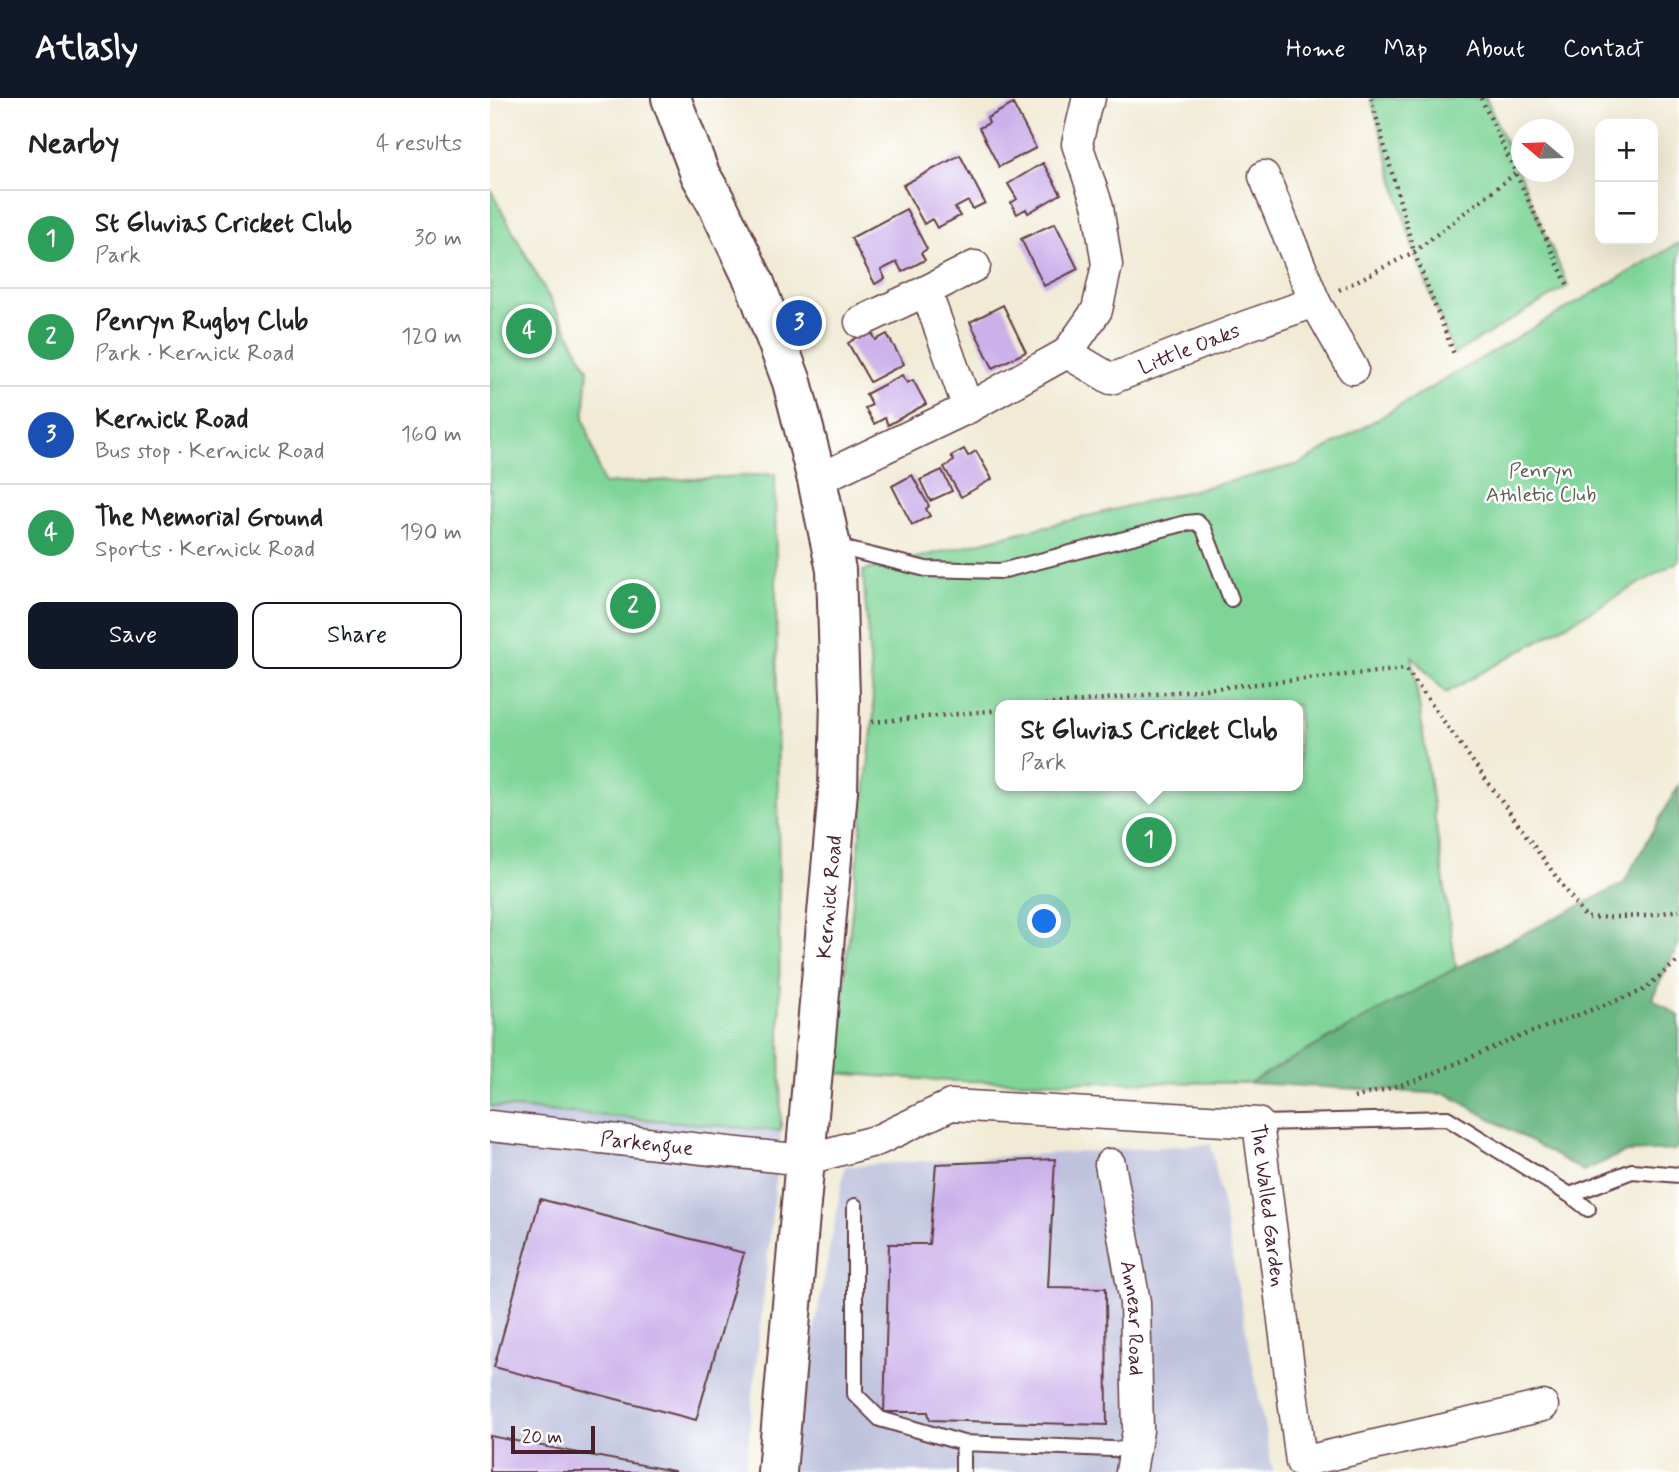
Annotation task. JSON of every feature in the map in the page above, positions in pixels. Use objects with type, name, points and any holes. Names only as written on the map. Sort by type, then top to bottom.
[{"type":"street","name":"Kernick Road","points":[[671,98],[701,174],[760,296],[792,382],[836,570],[840,696],[838,792],[777,1472]]},
{"type":"street","points":[[817,480],[968,408],[1067,353],[1097,310],[1107,265],[1098,207],[1077,144],[1090,98]]},
{"type":"street","points":[[1264,176],[1315,302],[1353,369]]},
{"type":"street","points":[[860,322],[975,266]]},
{"type":"street","points":[[926,291],[968,408]]},
{"type":"street","name":"Little Oaks","points":[[1067,353],[1111,379],[1315,302]]},
{"type":"street","name":"The Walled Garden","points":[[804,1160],[878,1140],[951,1105],[1258,1124],[1301,1462],[1543,1406]]},
{"type":"street","name":"Parkengue","points":[[490,1126],[804,1160]]},
{"type":"street","name":"Annear Road","points":[[1110,1164],[1135,1302],[1139,1430],[1133,1461]]},
{"type":"lane","points":[[831,546],[926,569],[1001,571],[1197,522],[1204,529],[1231,599]]},
{"type":"lane","points":[[1258,1124],[1447,1118],[1588,1209]]},
{"type":"lane","points":[[1570,1195],[1632,1171],[1679,1175]]},
{"type":"lane","points":[[855,1206],[855,1394],[880,1419],[963,1443],[1133,1461]]},
{"type":"lane","points":[[963,1443],[963,1472]]},
{"type":"path","points":[[1371,98],[1414,252],[1454,354]]},
{"type":"path","points":[[1488,98],[1482,100],[1511,162]]},
{"type":"path","points":[[1315,302],[1414,252],[1511,177]]},
{"type":"path","points":[[1520,182],[1568,286]]},
{"type":"path","points":[[1095,700],[1406,669],[1586,918],[1647,916],[1679,910]]},
{"type":"path","points":[[839,726],[995,710]]},
{"type":"path","points":[[1349,1099],[1416,1081],[1516,1038],[1642,991],[1679,960]]},
{"type":"shaded area","points":[[490,1106],[781,1131],[745,1472],[490,1472]]},
{"type":"shaded area","points":[[1211,1144],[1273,1472],[788,1472],[845,1166]]},
{"type":"green space","points":[[1371,98],[1486,98],[1511,155],[1511,182],[1523,182],[1568,286],[1454,354],[1414,252]]},
{"type":"green space","points":[[490,189],[588,369],[584,418],[603,484],[775,474],[781,1131],[490,1106]]},
{"type":"green space","name":"Penryn Athletic Club","points":[[1679,243],[1679,561],[1446,693],[1412,656],[1456,968],[1249,1083],[949,1081],[834,1073],[874,713],[863,571],[1300,464]]},
{"type":"green space","points":[[1679,785],[1679,943],[1652,998],[1679,1016],[1679,1146],[1675,1150],[1626,1152],[1583,1171],[1447,1094],[1249,1083],[1456,968],[1623,884]]},
{"type":"building","points":[[1013,104],[1036,148],[999,167],[979,128],[989,123],[987,118]]},
{"type":"building","points":[[960,155],[985,203],[973,209],[968,201],[955,208],[960,216],[937,228],[932,219],[924,224],[903,185]]},
{"type":"building","points":[[1043,163],[1061,194],[1028,213],[1026,209],[1017,214],[1011,203],[1017,199],[1008,184]]},
{"type":"building","points":[[906,209],[927,249],[921,253],[925,260],[902,272],[897,262],[881,270],[885,278],[875,284],[851,238]]},
{"type":"building","points":[[1055,223],[1078,269],[1044,286],[1021,239]]},
{"type":"building","points":[[1003,305],[1026,352],[993,368],[970,322]]},
{"type":"building","points":[[870,330],[876,340],[887,334],[904,364],[870,382],[848,343]]},
{"type":"building","points":[[902,375],[907,383],[913,380],[926,404],[888,425],[885,418],[874,424],[865,408],[872,405],[866,394]]},
{"type":"building","points":[[964,449],[968,456],[976,451],[992,479],[961,497],[944,467],[954,461],[951,456]]},
{"type":"building","points":[[942,470],[952,491],[930,501],[920,480]]},
{"type":"building","points":[[912,475],[929,506],[926,509],[930,516],[912,525],[892,486]]},
{"type":"building","points":[[1055,1159],[1048,1287],[1106,1288],[1107,1425],[930,1420],[928,1412],[884,1412],[889,1244],[929,1244],[936,1164]]},
{"type":"building","points":[[540,1199],[744,1253],[696,1420],[494,1367]]},
{"type":"building","points":[[490,1436],[674,1471],[674,1472],[490,1472]]},
{"type":"place","name":"Kernick Road","points":[[799,323]]},
{"type":"place","name":"The Memorial Ground","points":[[529,331]]},
{"type":"place","name":"Penryn Rugby Club","points":[[633,606]]},
{"type":"place","name":"St Gluvias Cricket Club","points":[[1149,840]]}]
